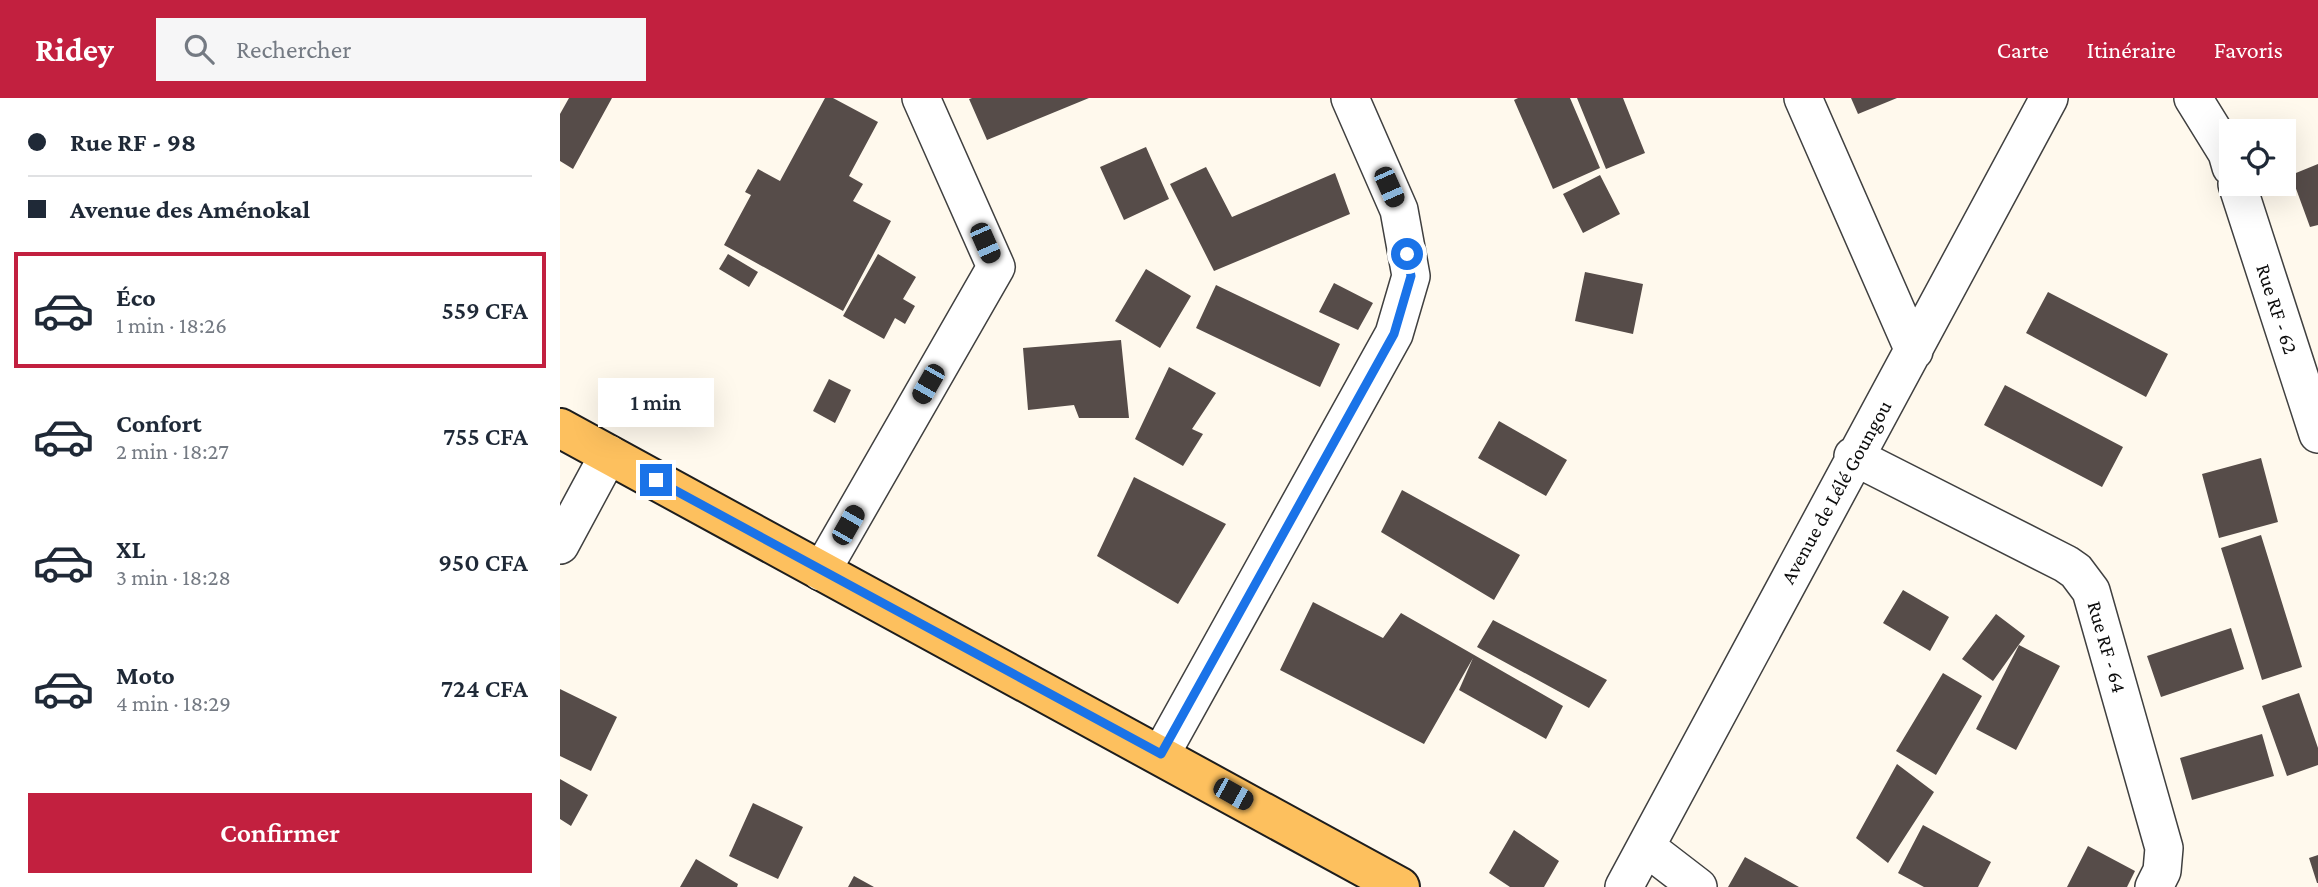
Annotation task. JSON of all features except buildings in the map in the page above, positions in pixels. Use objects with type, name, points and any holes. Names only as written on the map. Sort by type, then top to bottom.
[{"type":"main road","points":[[560,428],[821,572],[1161,754],[1400,887]]},
{"type":"street","points":[[821,572],[996,267],[921,98]]},
{"type":"street","points":[[1161,754],[1394,334],[1411,276],[1399,210],[1350,98]]},
{"type":"street","points":[[1803,98],[1914,351]]},
{"type":"street","name":"Avenue de Lélé Goungou","points":[[1625,887],[1853,456],[1914,351],[2049,98]]},
{"type":"street","points":[[2193,98],[2219,140]]},
{"type":"street","name":"Rue RF - 62","points":[[2241,196],[2318,434]]},
{"type":"street","points":[[563,534],[609,454]]},
{"type":"street","name":"Rue RF - 64","points":[[1853,456],[2066,564],[2083,579],[2091,591],[2164,848],[2162,871],[2154,887]]},
{"type":"street","points":[[1646,847],[1698,887]]},
{"type":"route","points":[[656,480],[821,572],[1161,754],[1394,334],[1411,276],[1407,254]]}]
